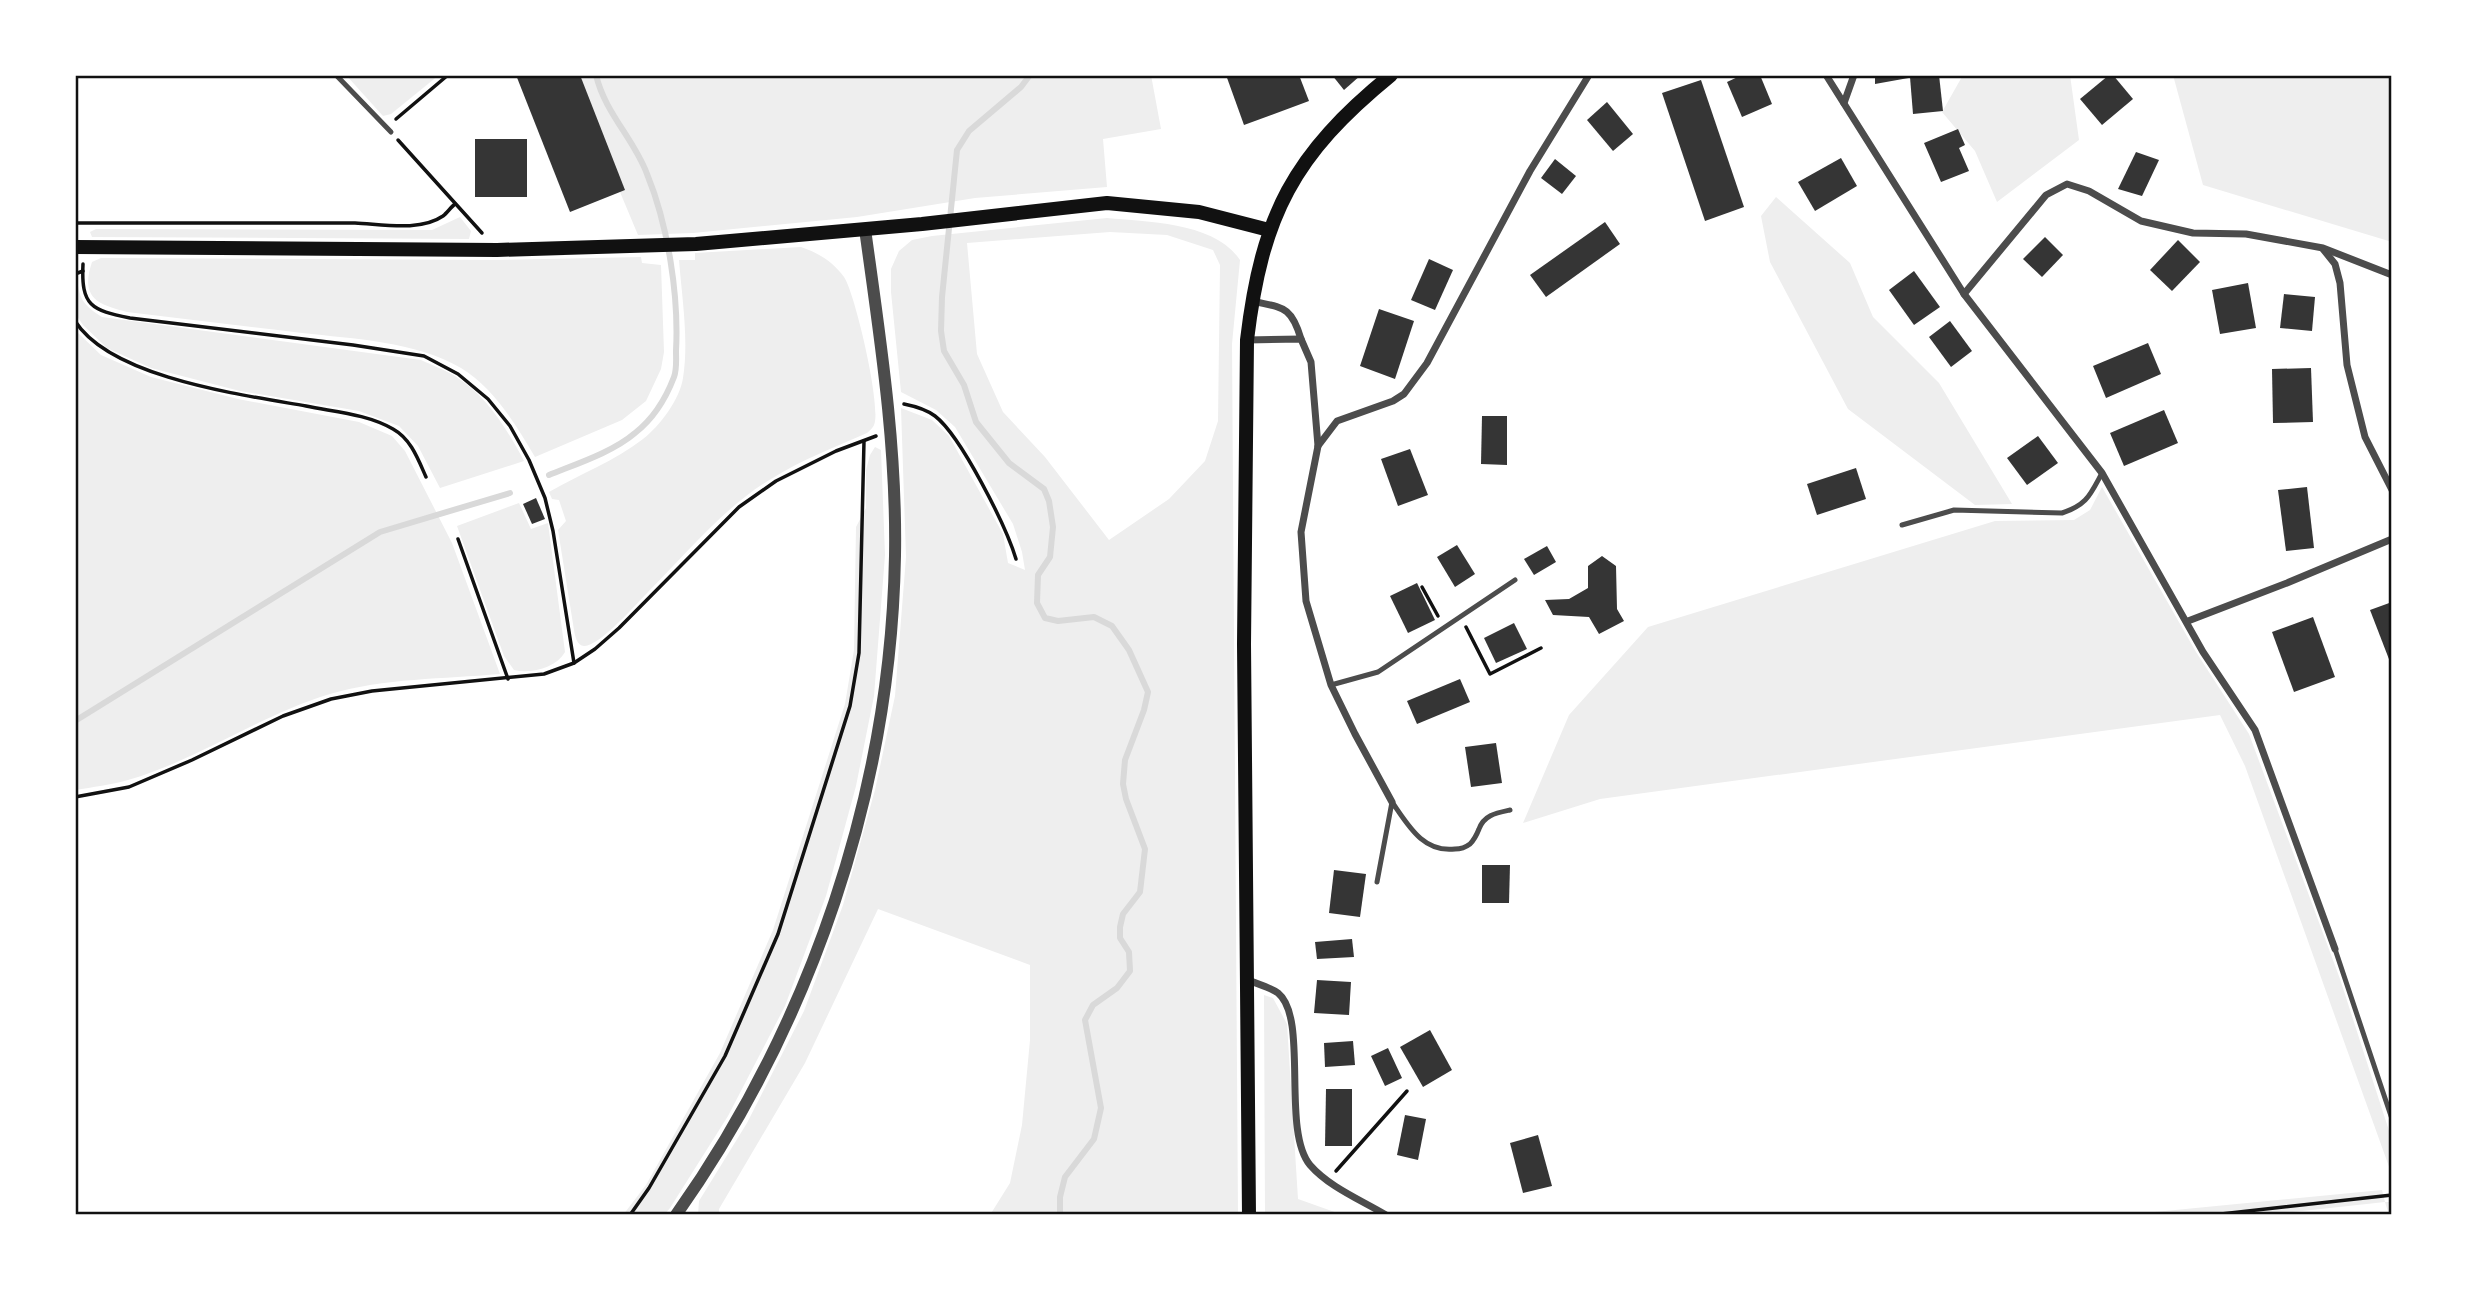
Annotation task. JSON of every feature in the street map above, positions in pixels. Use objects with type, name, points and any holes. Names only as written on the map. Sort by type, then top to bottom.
[{"type":"main road","points":[[1249,1215],[1244,644],[1247,340],[1252,301],[1269,230],[1287,190],[1317,145],[1351,108],[1391,75]]},
{"type":"main road","points":[[80,248],[497,250],[696,244],[922,224],[1107,203],[1199,212],[1269,230]]},
{"type":"street","points":[[1318,446],[1337,421],[1393,401],[1404,394],[1419,374],[1530,172],[1588,75]]},
{"type":"street","points":[[1826,75],[1964,293],[2102,473],[2188,621],[2203,652],[2255,730],[2335,949]]},
{"type":"street","points":[[1844,103],[1854,75]]},
{"type":"street","points":[[1964,293],[2046,195],[2067,184],[2089,191],[2141,221],[2193,233],[2246,233],[2323,248],[2392,275]]},
{"type":"street","points":[[676,1215],[738,1119],[795,1007],[835,898],[868,787],[886,694],[895,556],[892,430],[865,229]]},
{"type":"street","points":[[2323,248],[2335,264],[2340,283],[2347,365],[2365,438],[2392,490]]},
{"type":"street","points":[[1252,301],[1286,309],[1296,322],[1311,362],[1318,446],[1301,532],[1306,600],[1331,685],[1392,802]]},
{"type":"street","points":[[1247,340],[1301,338]]},
{"type":"street","points":[[2188,621],[2392,539]]},
{"type":"street","points":[[1248,980],[1279,994],[1291,1020],[1298,1142],[1309,1163],[1328,1181],[1387,1215]]},
{"type":"lane","points":[[336,75],[391,132]]},
{"type":"lane","points":[[1902,525],[1954,510],[2062,513],[2078,508],[2088,499],[2102,473]]},
{"type":"lane","points":[[1331,685],[1378,672],[1515,580]]},
{"type":"lane","points":[[1392,802],[1417,836],[1428,845],[1443,850],[1469,845],[1476,837],[1482,821],[1491,815],[1510,810]]},
{"type":"lane","points":[[1377,882],[1392,802]]},
{"type":"lane","points":[[2335,949],[2392,1119]]},
{"type":"path","points":[[448,75],[394,121],[391,132],[497,250]]},
{"type":"path","points":[[75,223],[400,225],[428,223],[443,216],[454,204]]},
{"type":"path","points":[[80,248],[84,292],[89,302],[102,312],[130,318],[424,356],[458,374],[488,399],[510,426],[540,485],[553,530],[574,663]]},
{"type":"path","points":[[75,274],[83,271]]},
{"type":"path","points":[[75,321],[103,350],[151,372],[239,395],[358,416],[394,430],[412,447],[426,477]]},
{"type":"path","points":[[889,399],[934,415],[953,433],[1009,534],[1016,559]]},
{"type":"path","points":[[75,797],[130,787],[283,716],[331,699],[372,691],[544,674],[574,663],[619,628],[739,507],[776,481],[836,451],[892,430]]},
{"type":"path","points":[[630,1215],[649,1188],[725,1056],[757,982],[778,933],[850,706],[859,653],[864,440]]},
{"type":"path","points":[[458,539],[508,679]]},
{"type":"path","points":[[1422,587],[1444,628]]},
{"type":"path","points":[[1461,616],[1490,674],[1541,649]]},
{"type":"path","points":[[1328,1181],[1406,1091]]},
{"type":"path","points":[[2212,1215],[2392,1195]]},
{"type":"shaded area","points":[[346,75],[439,75],[391,114],[383,116]]},
{"type":"shaded area","points":[[571,75],[1151,75],[1161,129],[1103,139],[1107,187],[975,198],[857,217],[693,233],[638,235]]},
{"type":"shaded area","points":[[1963,75],[2070,75],[2079,140],[1997,202],[1975,151],[1942,112]]},
{"type":"shaded area","points":[[2173,75],[2392,75],[2392,242],[2203,185]]},
{"type":"shaded area","points":[[1776,197],[1850,263],[1873,317],[1939,383],[2012,504],[1975,505],[1848,409],[1770,262],[1761,216]]},
{"type":"shaded area","points":[[460,217],[471,231],[469,239],[92,237],[90,232],[96,229],[432,230]]},
{"type":"shaded area","points":[[1107,218],[1161,223],[1198,231],[1229,247],[1240,260],[1232,344],[1238,1215],[990,1215],[1010,1183],[1022,1125],[1030,1040],[1030,965],[878,909],[805,1063],[719,1209],[719,1215],[698,1215],[699,1201],[747,1123],[804,1011],[843,905],[875,790],[895,696],[906,557],[901,408],[932,420],[949,436],[1003,534],[1008,563],[1025,570],[1013,524],[955,427],[936,410],[901,392],[891,269],[899,251],[912,240]],"holes":[[[1110,232],[1167,235],[1213,250],[1220,265],[1218,421],[1205,461],[1169,499],[1109,540],[1045,457],[1003,412],[977,354],[967,243]]]},
{"type":"shaded area","points":[[801,247],[830,262],[849,287],[871,375],[874,426],[867,433],[794,466],[754,490],[707,531],[628,614],[599,639],[582,646],[574,632],[558,530],[566,521],[559,500],[552,499],[549,492],[632,447],[656,427],[674,403],[683,378],[685,349],[679,260],[695,260],[695,253]]},
{"type":"shaded area","points":[[641,257],[642,263],[661,265],[664,352],[661,369],[646,401],[622,420],[535,457],[512,420],[484,386],[461,368],[443,359],[384,343],[127,312],[107,306],[94,298],[88,284],[92,262],[101,258],[499,260]]},
{"type":"shaded area","points":[[77,277],[83,301],[102,317],[421,360],[455,376],[477,393],[503,425],[524,461],[440,488],[418,446],[399,426],[359,411],[240,391],[151,368],[107,348],[83,325],[75,313]]},
{"type":"shaded area","points":[[75,330],[101,355],[151,377],[238,399],[359,422],[392,436],[405,451],[452,543],[500,674],[393,682],[330,694],[279,713],[154,771],[122,782],[75,790]]},
{"type":"shaded area","points":[[875,447],[881,450],[885,555],[874,696],[856,786],[826,896],[785,1006],[728,1116],[670,1208],[664,1215],[623,1215],[646,1185],[720,1053],[773,930],[845,704],[854,650],[856,527],[866,508],[866,470]]},
{"type":"shaded area","points":[[2102,487],[2196,652],[2249,734],[2340,979],[2392,1140],[2392,1175],[2245,766],[2220,715],[1600,799],[1523,823],[1569,715],[1648,627],[1995,521],[2074,520],[2090,510]]},
{"type":"shaded area","points":[[519,503],[531,529],[548,523],[565,652],[549,666],[528,671],[514,670],[504,656],[457,526]]},
{"type":"shaded area","points":[[1264,995],[1273,998],[1287,1024],[1298,1199],[1343,1215],[1265,1215]]},
{"type":"shaded area","points":[[2382,1190],[2385,1202],[2266,1215],[2124,1215]]},
{"type":"shaded area","points":[[2385,1202],[2392,1202],[2392,1215],[2389,1215]]},
{"type":"building","points":[[516,75],[580,75],[625,190],[570,212]]},
{"type":"building","points":[[1226,75],[1299,75],[1309,101],[1244,125]]},
{"type":"building","points":[[1332,75],[1361,75],[1344,90]]},
{"type":"building","points":[[1742,75],[1760,75],[1772,104],[1742,117],[1727,82]]},
{"type":"building","points":[[1875,75],[1914,75],[1914,77],[1875,84]]},
{"type":"building","points":[[1939,75],[1943,111],[1913,114],[1910,77]]},
{"type":"building","points":[[2109,75],[2113,75],[2133,99],[2102,125],[2080,99]]},
{"type":"building","points":[[1701,80],[1744,207],[1705,221],[1662,93]]},
{"type":"building","points":[[1607,102],[1633,134],[1613,151],[1587,120]]},
{"type":"building","points":[[1958,129],[1965,145],[1959,148],[1969,171],[1941,182],[1924,143]]},
{"type":"building","points":[[475,139],[527,139],[527,197],[475,197]]},
{"type":"building","points":[[2136,152],[2159,160],[2142,196],[2118,189]]},
{"type":"building","points":[[1841,158],[1857,186],[1815,211],[1798,182]]},
{"type":"building","points":[[1555,159],[1576,176],[1562,194],[1541,178]]},
{"type":"building","points":[[1605,222],[1620,244],[1546,297],[1530,275]]},
{"type":"building","points":[[2045,237],[2063,255],[2042,277],[2023,259]]},
{"type":"building","points":[[2178,240],[2200,262],[2172,291],[2150,270]]},
{"type":"building","points":[[1429,259],[1453,270],[1435,310],[1411,300]]},
{"type":"building","points":[[1914,271],[1940,307],[1914,325],[1889,290]]},
{"type":"building","points":[[2248,283],[2256,328],[2220,334],[2212,290]]},
{"type":"building","points":[[2284,294],[2315,297],[2312,331],[2280,328]]},
{"type":"building","points":[[1379,309],[1414,321],[1395,379],[1360,366]]},
{"type":"building","points":[[1950,321],[1972,351],[1951,367],[1929,337]]},
{"type":"building","points":[[2148,343],[2161,374],[2106,398],[2093,366]]},
{"type":"building","points":[[2311,368],[2313,422],[2273,423],[2272,369]]},
{"type":"building","points":[[2164,410],[2178,443],[2124,466],[2110,433]]},
{"type":"building","points":[[1482,416],[1507,416],[1507,465],[1481,464]]},
{"type":"building","points":[[2038,436],[2058,463],[2027,485],[2007,458]]},
{"type":"building","points":[[1410,449],[1428,495],[1398,506],[1381,459]]},
{"type":"building","points":[[1856,468],[1866,499],[1817,515],[1807,484]]},
{"type":"building","points":[[2307,487],[2314,548],[2286,551],[2278,490]]},
{"type":"building","points":[[536,498],[545,519],[532,524],[523,504]]},
{"type":"building","points":[[1457,545],[1475,574],[1455,587],[1437,557]]},
{"type":"building","points":[[1547,546],[1556,562],[1534,575],[1524,559]]},
{"type":"building","points":[[1602,556],[1616,566],[1617,609],[1624,621],[1599,634],[1589,617],[1553,615],[1545,600],[1569,599],[1588,588],[1588,566]]},
{"type":"building","points":[[1417,583],[1435,620],[1408,633],[1390,596]]},
{"type":"building","points":[[2392,602],[2392,667],[2370,610]]},
{"type":"building","points":[[2313,617],[2335,677],[2294,692],[2272,632]]},
{"type":"building","points":[[1514,623],[1527,649],[1496,663],[1484,638]]},
{"type":"building","points":[[1460,679],[1470,702],[1417,724],[1407,701]]},
{"type":"building","points":[[1496,743],[1502,783],[1471,787],[1465,747]]},
{"type":"building","points":[[1482,865],[1510,865],[1509,903],[1482,903]]},
{"type":"building","points":[[1334,870],[1366,874],[1360,917],[1329,913]]},
{"type":"building","points":[[1352,939],[1354,957],[1317,959],[1315,942]]},
{"type":"building","points":[[1317,980],[1351,982],[1349,1015],[1314,1013]]},
{"type":"building","points":[[1430,1030],[1452,1070],[1423,1087],[1400,1047]]},
{"type":"building","points":[[1353,1041],[1355,1065],[1325,1067],[1324,1043]]},
{"type":"building","points":[[1388,1048],[1402,1078],[1385,1086],[1371,1056]]},
{"type":"building","points":[[1326,1089],[1352,1089],[1352,1146],[1325,1146]]},
{"type":"building","points":[[1405,1115],[1426,1119],[1418,1160],[1397,1155]]},
{"type":"building","points":[[1538,1135],[1552,1186],[1523,1193],[1510,1143]]},
{"type":"waterway","points":[[549,475],[605,452],[635,433],[658,408],[676,371],[674,284],[661,215],[641,161],[606,102],[596,75]]},
{"type":"waterway","points":[[1030,75],[1021,87],[969,131],[957,150],[942,297],[941,331],[944,351],[964,385],[976,422],[1009,463],[1044,489],[1049,501],[1053,527],[1050,557],[1038,575],[1037,603],[1045,618],[1058,621],[1094,617],[1112,626],[1129,650],[1148,692],[1125,760],[1123,784],[1145,849],[1140,892],[1123,914],[1120,927],[1120,938],[1129,952],[1130,971],[1117,988],[1093,1005],[1085,1020],[1101,1108],[1094,1139],[1065,1177],[1060,1197],[1060,1215]]},
{"type":"waterway","points":[[75,721],[380,532],[510,493]]}]
